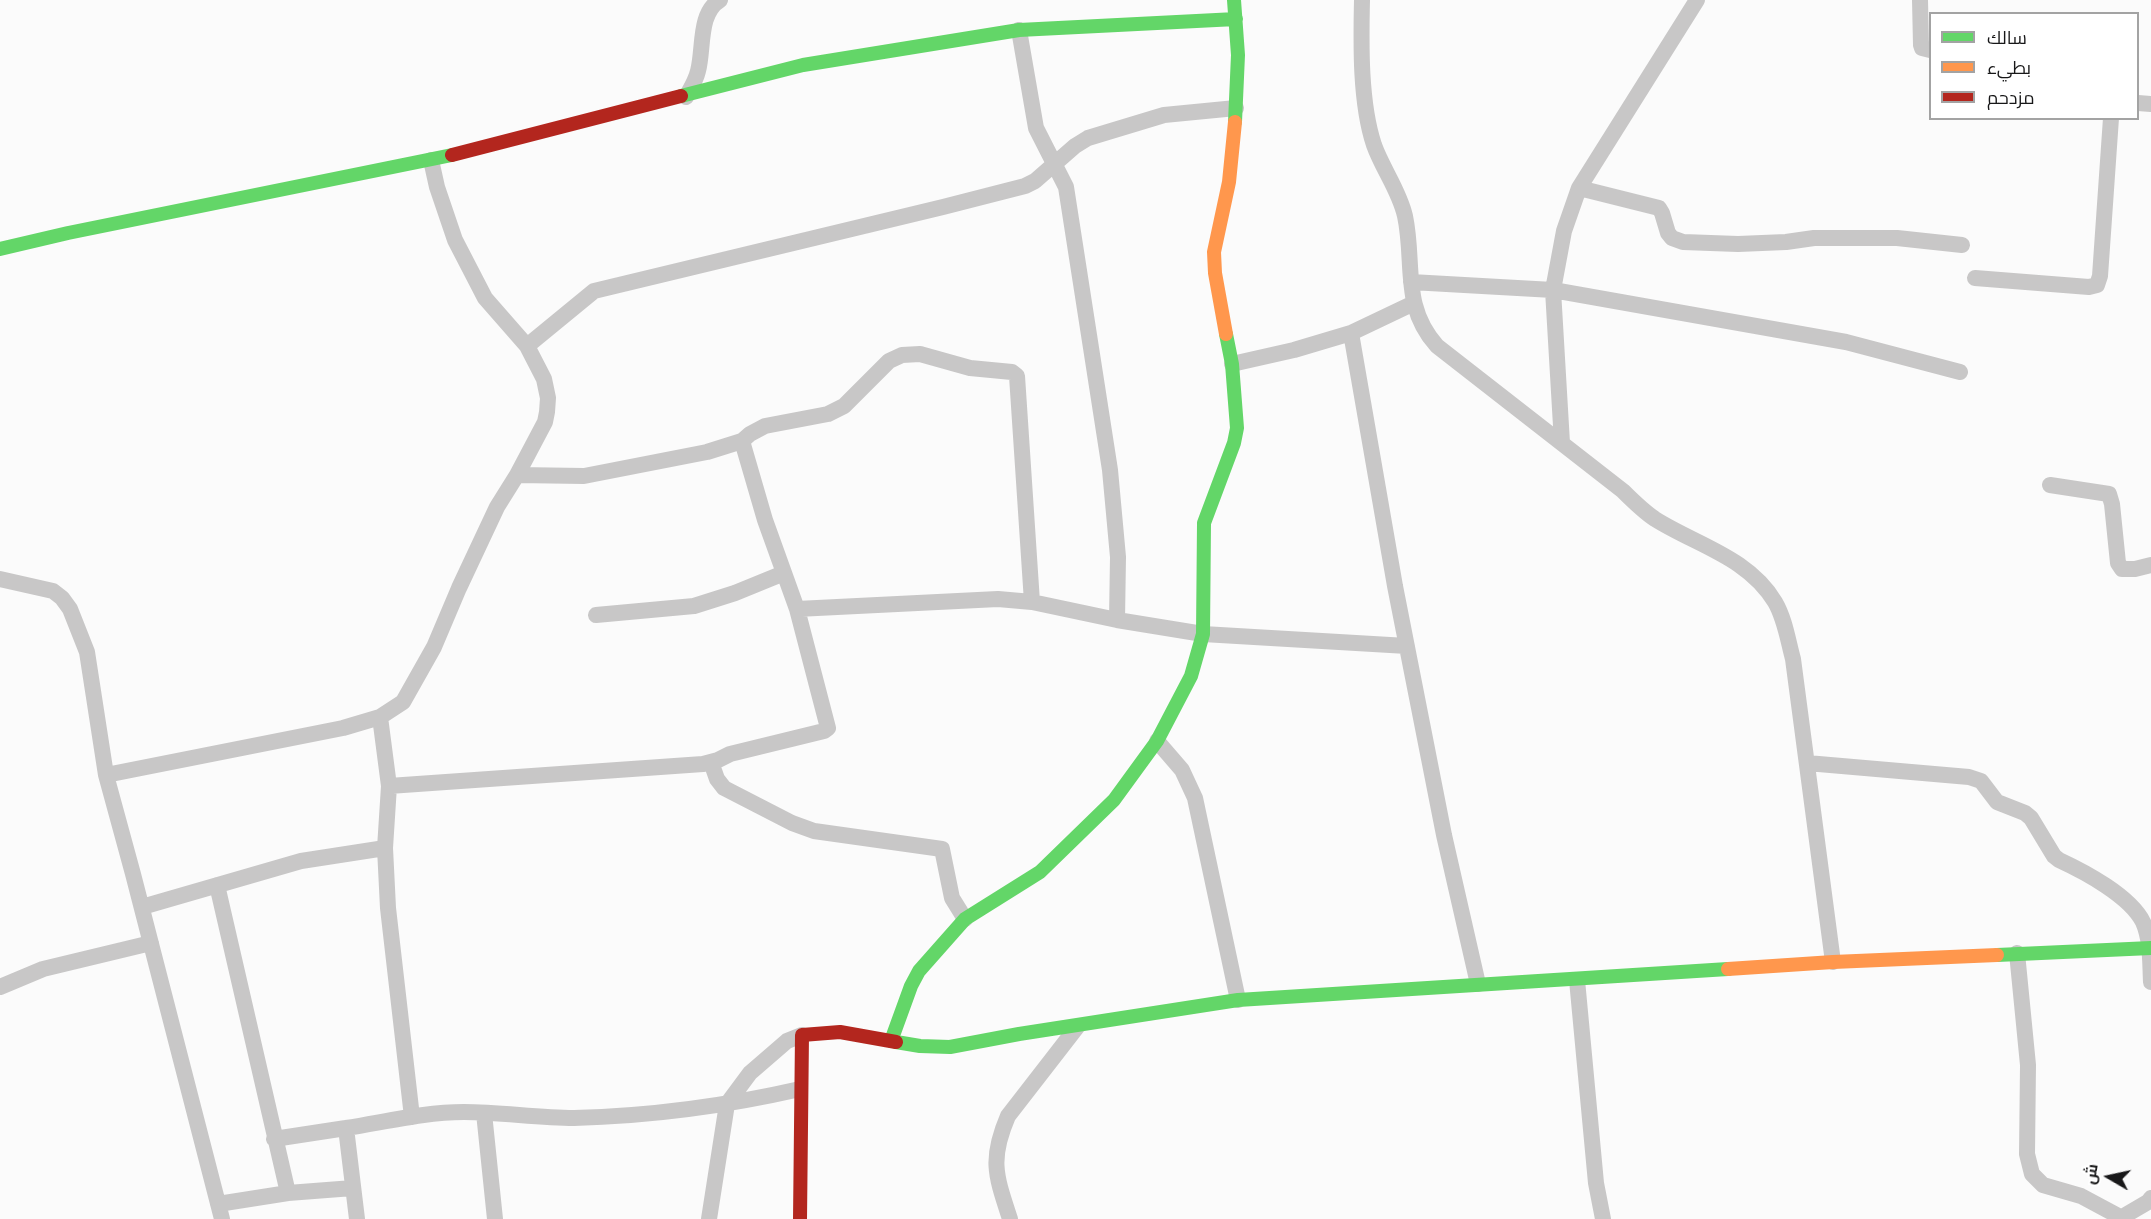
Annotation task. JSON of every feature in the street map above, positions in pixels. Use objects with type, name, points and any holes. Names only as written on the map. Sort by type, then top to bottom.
[{"type":"street","points":[[686,97],[699,70],[705,24],[710,11],[720,0]]},
{"type":"street","points":[[891,1041],[910,986],[920,972],[965,919],[1040,873],[1114,800],[1157,741],[1191,676],[1203,634],[1204,523],[1236,436],[1232,364],[1215,273],[1214,252],[1228,182],[1236,108],[1238,55],[1234,0]]},
{"type":"street","points":[[1362,0],[1361,38],[1365,98],[1373,143],[1402,204],[1406,222],[1414,303],[1426,333],[1437,346],[1623,491],[1654,519],[1734,560],[1758,581],[1775,603],[1785,628],[1793,659],[1833,962]]},
{"type":"street","points":[[1562,443],[1553,290],[1564,231],[1579,188],[1697,0]]},
{"type":"street","points":[[1920,0],[1921,45],[1922,48],[1929,50]]},
{"type":"street","points":[[0,249],[68,233],[431,160],[686,97],[803,65],[1019,30],[1236,19]]},
{"type":"street","points":[[1019,30],[1036,128],[1066,188],[1102,407],[1118,557],[1117,620]]},
{"type":"street","points":[[527,346],[594,291],[1025,186],[1035,181],[1075,146],[1088,138],[1164,115],[1236,108]]},
{"type":"street","points":[[1975,278],[2089,287],[2097,285],[2100,276],[2111,120]]},
{"type":"street","points":[[106,775],[343,728],[380,717],[403,702],[429,656],[497,507],[517,476],[545,422],[548,398],[544,379],[527,346],[485,298],[455,240],[436,187],[431,160]]},
{"type":"street","points":[[1579,188],[1659,208],[1668,233],[1672,238],[1683,242],[1738,244],[1814,238],[1897,238],[1962,245]]},
{"type":"street","points":[[1411,282],[1553,290],[1846,342],[1960,372]]},
{"type":"street","points":[[1232,364],[1294,350],[1352,333],[1414,303]]},
{"type":"street","points":[[1352,333],[1407,646],[1444,835],[1478,984]]},
{"type":"street","points":[[517,476],[585,476],[707,452],[742,441],[765,426],[809,418],[836,410],[844,406],[889,361],[902,355],[920,354],[970,368],[1012,372],[1017,376],[1032,602]]},
{"type":"street","points":[[389,786],[711,762],[730,754],[824,731],[828,728],[797,609],[765,520],[742,441]]},
{"type":"street","points":[[2050,485],[2109,494],[2118,563],[2122,569],[2127,570],[2151,565]]},
{"type":"street","points":[[596,615],[693,606],[735,593],[784,573]]},
{"type":"street","points":[[0,579],[53,591],[62,598],[70,609],[87,652],[106,775],[220,1212],[288,1193],[353,1188]]},
{"type":"street","points":[[797,609],[964,600],[1032,602],[1117,620],[1203,634],[1407,646]]},
{"type":"street","points":[[380,717],[389,786],[384,848],[388,908],[412,1117]]},
{"type":"street","points":[[1157,741],[1182,770],[1195,798],[1238,1000]]},
{"type":"street","points":[[711,762],[724,788],[792,823],[830,834],[942,849],[952,898],[965,919]]},
{"type":"street","points":[[1807,763],[1969,777],[1981,781],[1997,802],[2025,813],[2031,818],[2054,856],[2111,889],[2136,911],[2144,923],[2150,948],[2151,982]]},
{"type":"street","points":[[142,907],[301,861],[384,848]]},
{"type":"street","points":[[216,885],[288,1193]]},
{"type":"street","points":[[0,987],[44,969],[151,943]]},
{"type":"street","points":[[709,1219],[726,1104],[757,1067],[787,1041],[802,1035],[840,1032],[935,1048],[1238,1000],[1833,962],[2150,948]]},
{"type":"street","points":[[2017,953],[2028,1065],[2027,1154],[2032,1174],[2043,1185],[2081,1196],[2121,1218],[2151,1198]]},
{"type":"street","points":[[1577,980],[1596,1183],[1603,1218]]},
{"type":"street","points":[[1010,1219],[996,1173],[995,1152],[1001,1131],[1008,1116],[1077,1027]]},
{"type":"street","points":[[800,1219],[802,1035]]},
{"type":"street","points":[[274,1139],[412,1117],[463,1112],[541,1117],[667,1113],[800,1089]]},
{"type":"street","points":[[484,1113],[495,1219]]},
{"type":"street","points":[[346,1128],[357,1219]]},
{"type":"traffic: fast","points":[[1234,0],[1238,55],[1235,122]]},
{"type":"traffic: fast","points":[[681,96],[803,65],[1019,30],[1236,19]]},
{"type":"traffic: fast","points":[[0,249],[68,233],[452,155]]},
{"type":"traffic: fast","points":[[891,1041],[911,986],[919,971],[965,919],[1040,872],[1114,800],[1157,741],[1191,676],[1203,634],[1204,523],[1234,443],[1237,428],[1232,364],[1226,334]]},
{"type":"traffic: fast","points":[[1997,955],[2151,948]]},
{"type":"traffic: fast","points":[[896,1042],[950,1047],[1238,1000],[1728,969]]},
{"type":"traffic: slow","points":[[1226,334],[1215,273],[1214,252],[1229,182],[1235,122]]},
{"type":"traffic: slow","points":[[1728,969],[1997,955]]},
{"type":"traffic: jam","points":[[452,155],[681,96]]},
{"type":"traffic: jam","points":[[800,1219],[802,1035],[840,1032],[896,1042]]}]
